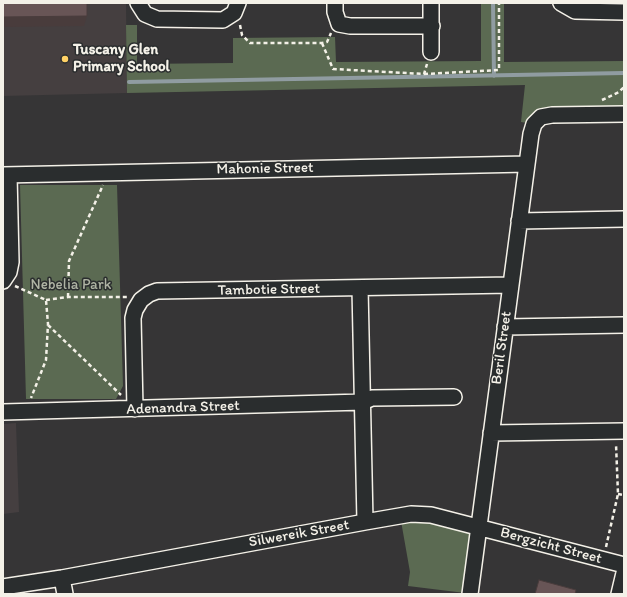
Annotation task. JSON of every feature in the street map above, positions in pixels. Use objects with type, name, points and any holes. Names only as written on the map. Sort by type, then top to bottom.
[{"type":"street","points":[[335,3],[335,12],[339,24],[350,26],[432,26]]},
{"type":"street","points":[[431,52],[432,3]]},
{"type":"street","points":[[561,3],[569,9],[575,11],[624,12]]},
{"type":"street","points":[[142,8],[157,19],[224,20],[236,8]]},
{"type":"street","name":"Beril Street","points":[[470,594],[519,221],[531,134],[534,124],[541,117],[552,115],[624,114]]},
{"type":"street","name":"Mahonie Street","points":[[6,175],[527,164]]},
{"type":"street","points":[[4,281],[9,272],[11,262],[6,175]]},
{"type":"street","points":[[519,221],[624,219]]},
{"type":"street","name":"Tambotie Street","points":[[140,300],[149,294],[157,292],[511,285]]},
{"type":"street","name":"Silwereik Street","points":[[3,587],[62,578],[365,522],[360,288]]},
{"type":"street","points":[[135,409],[133,318],[140,300]]},
{"type":"street","points":[[505,327],[624,324]]},
{"type":"street","name":"Adenandra Street","points":[[3,412],[363,402],[372,398],[454,397]]},
{"type":"street","points":[[491,434],[620,431]]},
{"type":"street","name":"Bergzicht Street","points":[[365,522],[411,514],[422,514],[479,527],[624,565]]},
{"type":"street","points":[[619,594],[624,573]]},
{"type":"street","points":[[62,578],[65,594]]},
{"type":"path","points":[[322,43],[333,69],[424,74],[499,70],[499,3]]},
{"type":"path","points":[[236,8],[242,35],[250,43],[327,42],[332,30],[339,24]]},
{"type":"path","points":[[424,74],[431,52]]},
{"type":"path","points":[[68,297],[69,261],[103,186],[105,173]]},
{"type":"path","points":[[4,281],[23,292],[46,300],[68,297],[129,297],[140,300]]},
{"type":"path","points":[[22,411],[31,398],[46,360],[48,324],[46,300]]},
{"type":"path","points":[[48,324],[135,409]]},
{"type":"path","points":[[603,560],[618,494],[620,431]]},
{"type":"path","points":[[618,494],[624,495]]},
{"type":"shaded area","name":"Tuscany Glen Primary School","points":[[3,3],[126,3],[127,93],[3,96]]},
{"type":"shaded area","points":[[16,423],[19,512],[3,514],[3,424]]},
{"type":"green space","points":[[481,3],[504,3],[504,62],[624,61],[624,108],[534,114],[527,123],[521,122],[525,85],[127,93],[126,25],[137,25],[137,64],[233,63],[233,38],[335,37],[336,62],[481,61]]},
{"type":"green space","name":"Nebelia Park","points":[[20,185],[117,185],[123,386],[116,399],[26,399]]},
{"type":"green space","points":[[422,518],[467,531],[472,538],[465,593],[408,586],[410,572],[401,521]]},
{"type":"building","points":[[3,3],[87,3],[87,16],[3,17]]},
{"type":"building","points":[[539,580],[576,590],[575,594],[535,594]]},
{"type":"waterway","points":[[493,3],[494,76]]},
{"type":"waterway","points":[[129,82],[624,73]]},
{"type":"place","name":"Tuscany Glen Primary School","points":[[65,59]]}]
